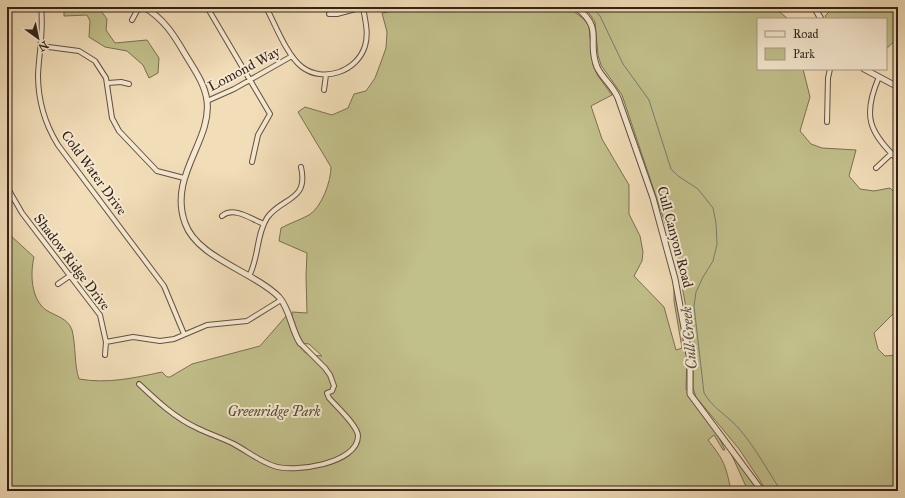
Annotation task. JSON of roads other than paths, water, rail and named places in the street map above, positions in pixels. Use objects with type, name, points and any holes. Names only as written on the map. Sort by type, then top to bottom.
[{"type":"street","name":"Cold Water Drive","points":[[41,7],[41,46],[38,75],[40,95],[50,131],[58,145],[164,286],[171,299],[184,334]]},
{"type":"street","points":[[132,20],[139,7]]},
{"type":"street","points":[[139,384],[168,410],[197,428],[235,445],[275,467],[292,469],[327,464],[347,454],[354,446],[358,437],[357,430],[329,398],[327,393],[334,386],[330,375],[300,343],[281,300],[248,276],[204,250],[189,233],[182,215],[184,178],[206,122],[207,101],[203,86],[172,32],[156,15],[144,7]]},
{"type":"street","points":[[208,7],[270,114],[258,135],[252,162]]},
{"type":"street","points":[[266,7],[292,56],[303,68],[315,73],[326,75],[336,74],[356,62],[363,51],[367,33],[363,7],[337,14],[329,14]]},
{"type":"street","name":"Cull Canyon Road","points":[[576,7],[592,23],[597,67],[614,89],[618,98],[653,198],[675,279],[686,336],[690,360],[690,394],[762,491]]},
{"type":"street","points":[[814,7],[820,18]]},
{"type":"street","points":[[41,46],[63,48],[84,53],[100,66],[108,83],[110,112],[119,131],[157,171],[184,178]]},
{"type":"street","name":"Lomond Way","points":[[207,101],[218,98],[292,56]]},
{"type":"street","points":[[827,122],[828,78],[830,70]]},
{"type":"street","points":[[866,70],[898,87]]},
{"type":"street","points":[[324,90],[326,75]]},
{"type":"street","points":[[879,77],[870,101],[870,117],[876,136],[898,160]]},
{"type":"street","points":[[108,83],[121,82],[130,84]]},
{"type":"street","points":[[876,168],[891,154]]},
{"type":"street","points":[[248,276],[255,263],[264,224],[271,213],[292,200],[299,191],[303,175],[301,167]]},
{"type":"street","name":"Shadow Ridge Drive","points":[[7,187],[19,208],[100,315],[106,342],[105,355]]},
{"type":"street","points":[[222,216],[225,213],[233,211],[264,224]]},
{"type":"street","points":[[58,284],[70,275]]},
{"type":"street","points":[[106,342],[133,337],[167,340],[207,325],[247,320],[281,300]]},
{"type":"waterway","name":"Cull Creek","points":[[592,7],[600,16],[623,64],[649,100],[671,169],[678,176],[698,189],[713,208],[716,223],[717,244],[713,261],[696,292],[694,306],[704,393],[712,404],[737,426],[757,453],[781,491]]},
{"type":"park label","name":"Greenridge Park","points":[[274,411]]}]
